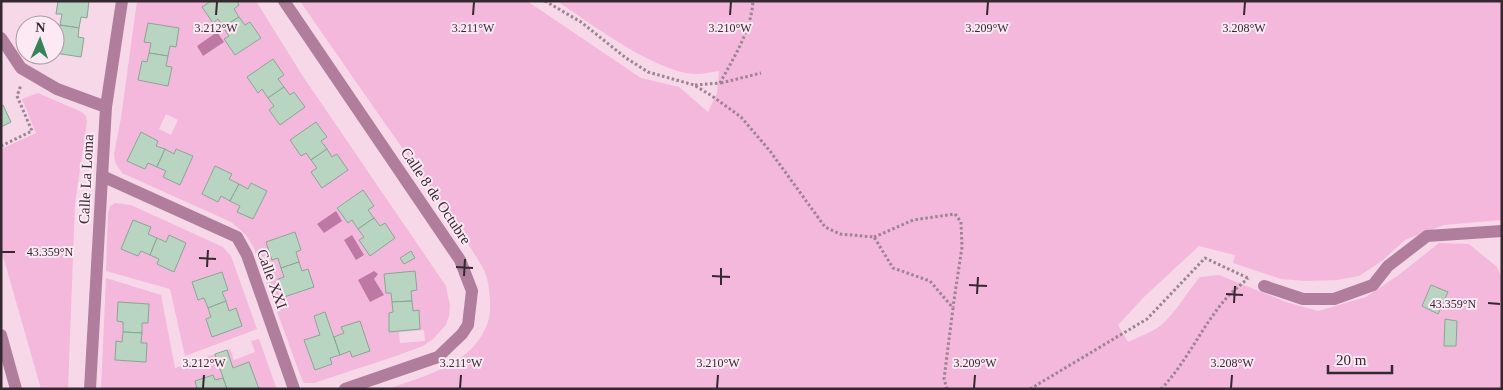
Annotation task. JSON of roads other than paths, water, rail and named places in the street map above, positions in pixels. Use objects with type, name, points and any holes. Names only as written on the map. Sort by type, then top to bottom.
[{"type":"street","name":"Calle La Loma","points":[[90,389],[106,107],[122,1]]},
{"type":"street","name":"Calle 8 de Octubre","points":[[284,1],[460,260],[472,292],[468,325],[462,334],[438,356],[345,389]]},
{"type":"street","points":[[1,38],[21,68],[57,88],[106,107]]},
{"type":"street","name":"Calle XXI","points":[[102,176],[237,237],[247,255],[294,389]]},
{"type":"street","points":[[1264,286],[1303,299],[1334,299],[1373,285],[1388,266],[1427,236],[1502,230]]},
{"type":"street","points":[[1,335],[16,389]]}]
